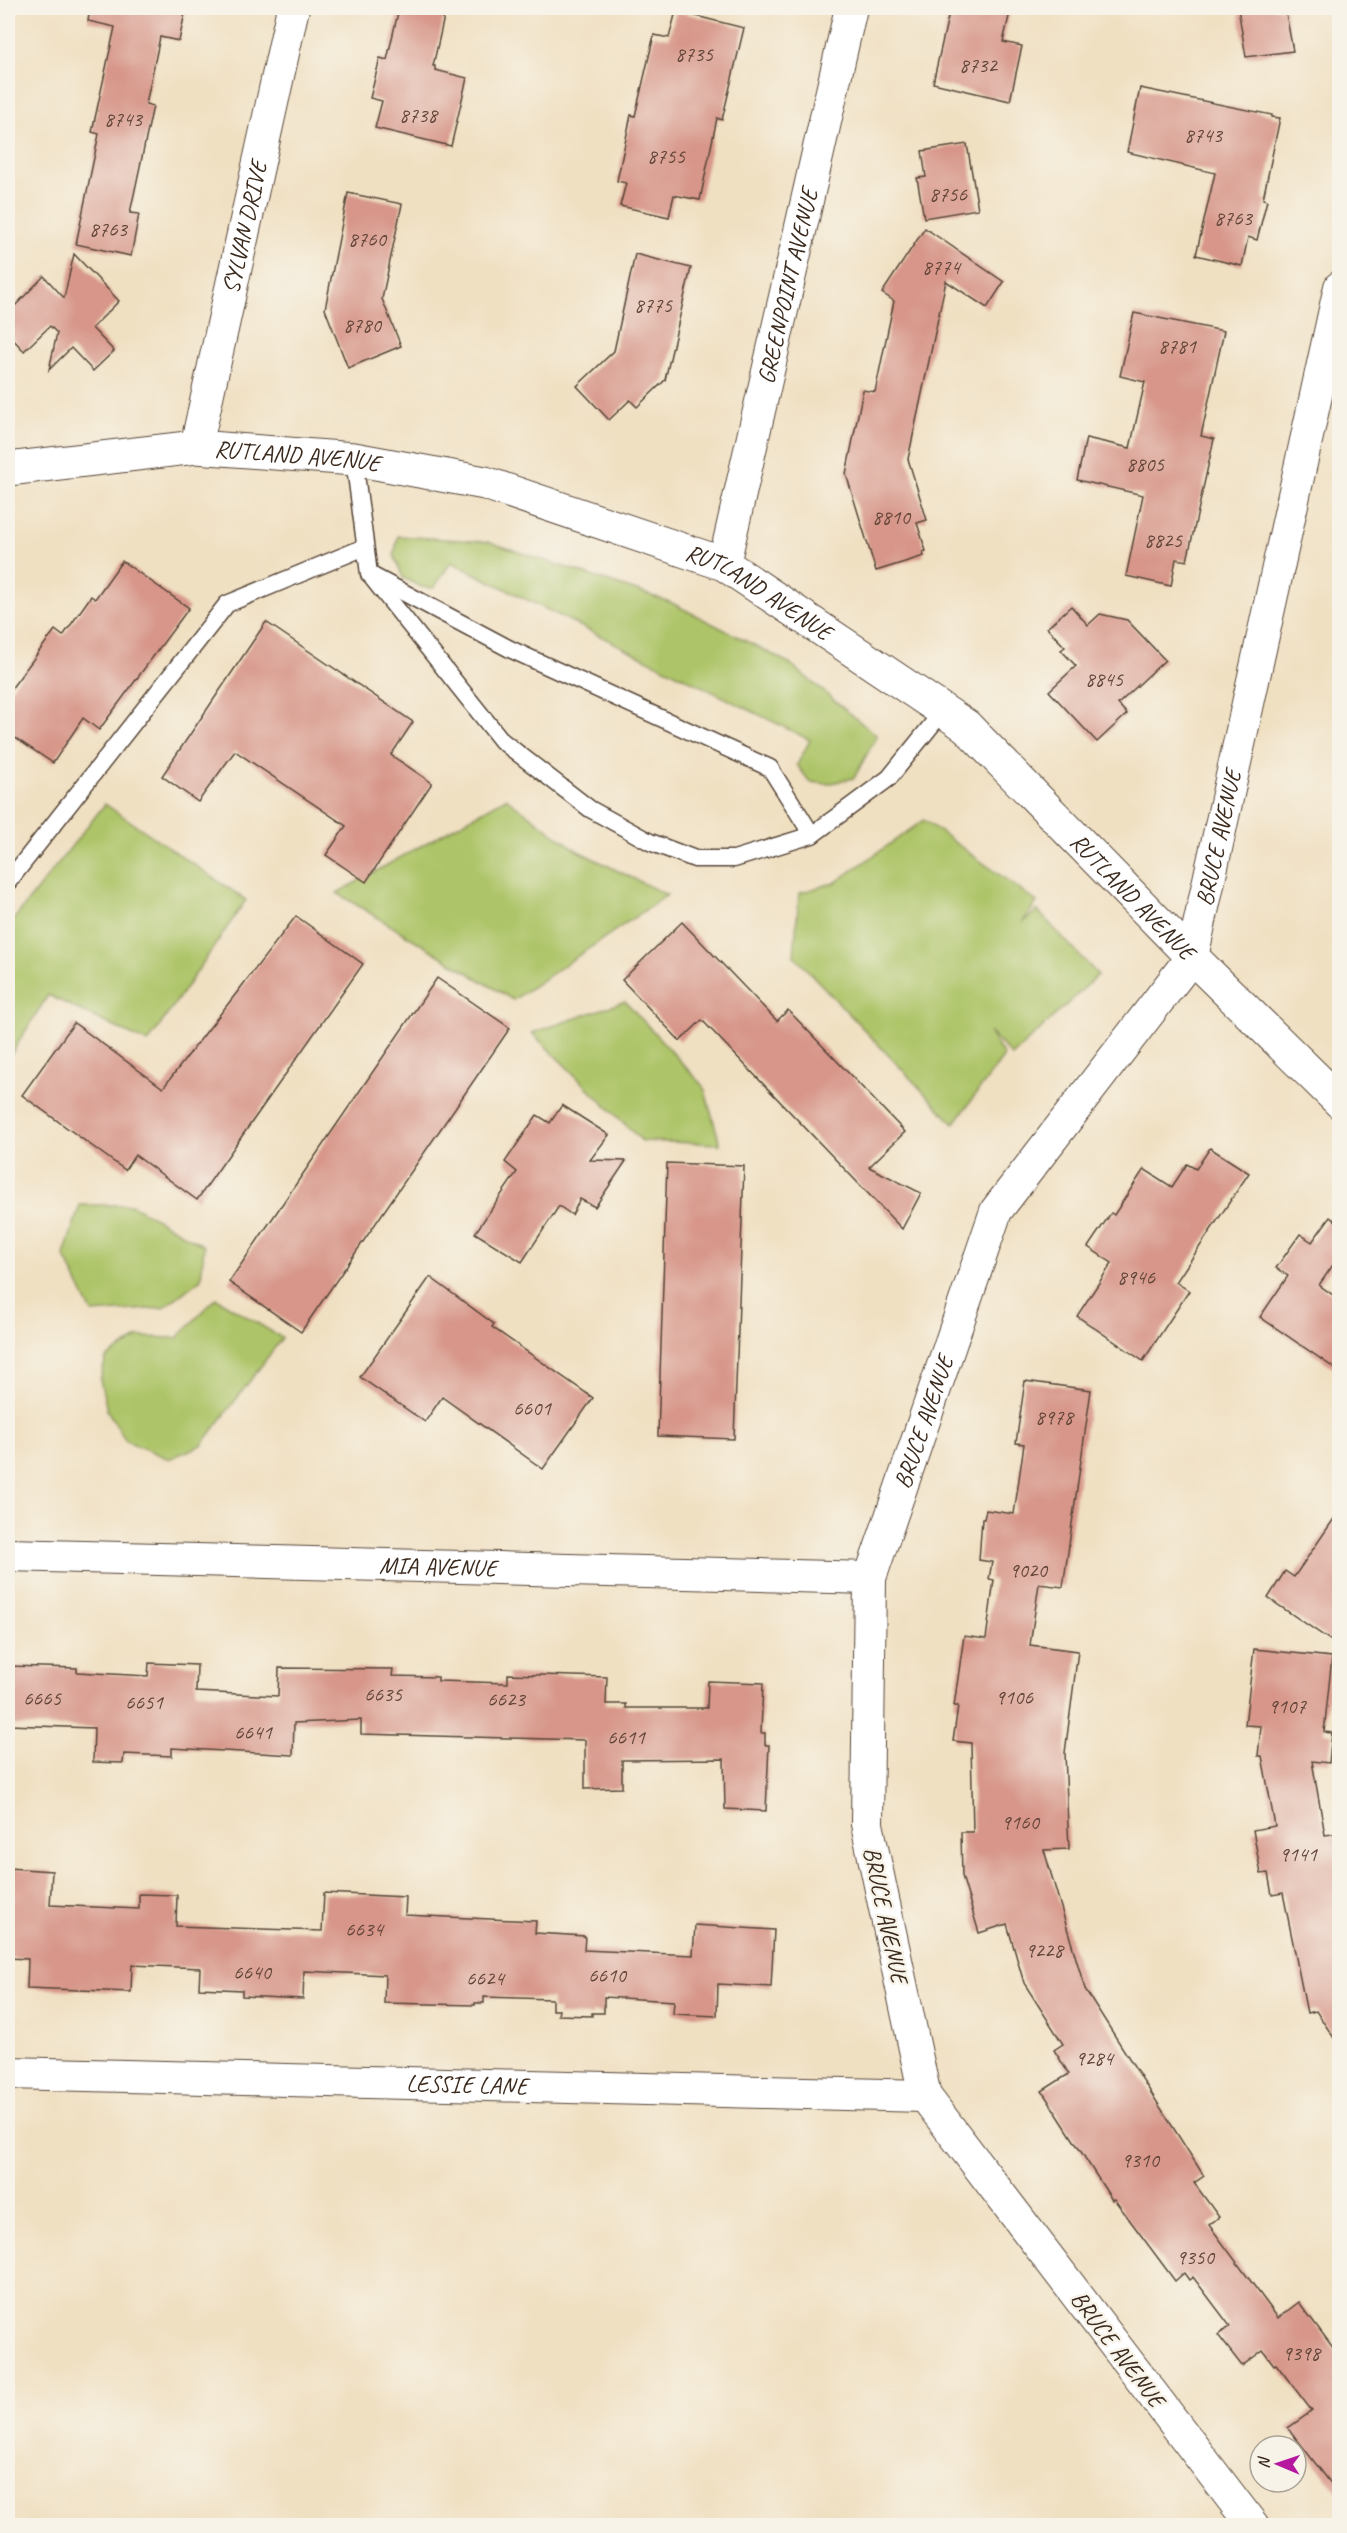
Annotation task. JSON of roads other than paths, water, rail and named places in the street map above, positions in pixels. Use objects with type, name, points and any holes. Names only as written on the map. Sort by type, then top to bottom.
[{"type":"street","name":"SYLVAN DRIVE","points":[[196,447],[293,8]]},
{"type":"street","name":"GREENPOINT AVENUE","points":[[723,564],[851,8]]},
{"type":"street","name":"BRUCE AVENUE","points":[[1253,2526],[925,2096],[867,1824],[870,1578],[996,1211],[1192,957],[1340,287]]},
{"type":"street","name":"RUTLAND AVENUE","points":[[8,469],[196,447],[354,459],[485,483],[723,564],[966,726],[1192,957],[1340,1102]]},
{"type":"street","name":"MIA AVENUE","points":[[8,1555],[870,1578]]},
{"type":"street","name":"LESSIE LANE","points":[[8,2073],[925,2096]]},
{"type":"lane","points":[[354,459],[369,574],[502,741],[591,809],[650,842],[695,859],[735,859],[812,835],[889,778],[943,711]]},
{"type":"lane","points":[[8,882],[227,604],[365,547]]},
{"type":"lane","points":[[369,574],[510,649],[770,768],[812,835]]}]
